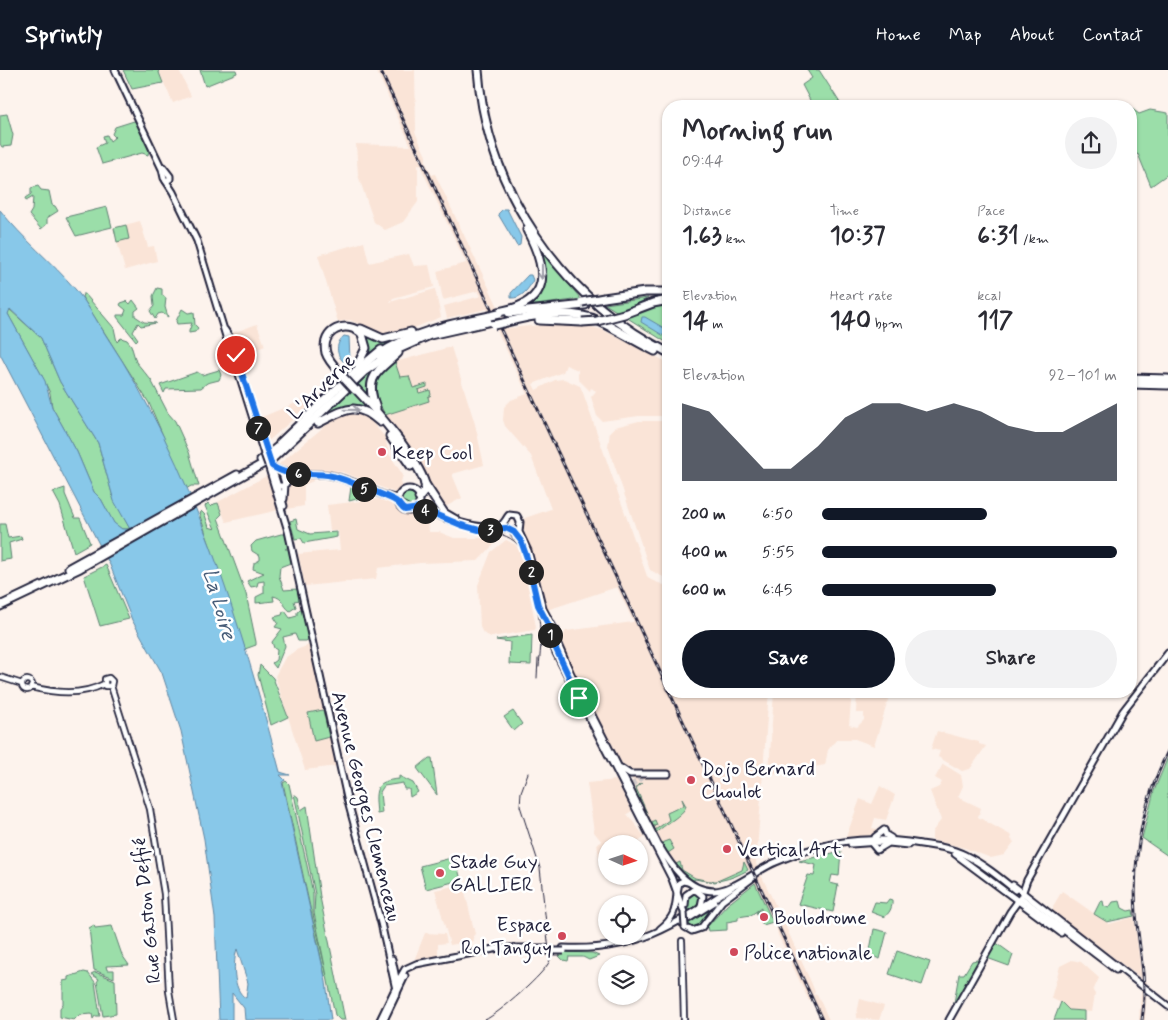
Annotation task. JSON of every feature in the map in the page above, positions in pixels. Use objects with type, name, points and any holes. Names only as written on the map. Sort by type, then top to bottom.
[{"type":"highway","points":[[478,70],[487,127],[515,208],[538,251],[542,266],[542,280],[537,291],[528,301],[502,317]]},
{"type":"highway","points":[[482,70],[489,117],[501,160],[519,201],[543,241],[570,274],[602,306],[638,332],[662,345]]},
{"type":"highway","points":[[505,182],[534,234],[567,277],[614,320],[662,351]]},
{"type":"highway","points":[[606,300],[645,292],[662,292]]},
{"type":"highway","points":[[502,317],[606,300],[662,296]]},
{"type":"highway","points":[[502,317],[582,322],[597,321],[662,301]]},
{"type":"highway","name":"L'Arverne","points":[[215,490],[276,449],[376,356],[406,339],[446,328],[502,317],[556,314],[597,320],[662,352]]},
{"type":"highway","points":[[446,328],[414,332],[383,339],[350,325],[342,325],[332,329],[325,339],[324,350],[328,360],[400,442],[444,513],[456,520]]},
{"type":"highway","points":[[326,399],[365,355],[365,338],[360,331],[343,326],[334,330],[326,342],[328,356],[343,376]]},
{"type":"highway","points":[[271,463],[318,423],[371,371],[400,351],[446,328]]},
{"type":"highway","name":"L'Arverne","points":[[0,606],[8,600],[94,557],[215,490],[271,463],[379,360],[410,343],[446,328]]},
{"type":"highway","points":[[276,449],[326,399],[376,354],[414,332]]},
{"type":"highway","points":[[400,351],[377,369],[372,381],[373,400],[384,424],[424,486],[417,500]]},
{"type":"highway","points":[[1137,378],[1168,379]]},
{"type":"highway","points":[[1137,384],[1168,385]]},
{"type":"highway","points":[[318,423],[340,410],[353,408],[367,412],[384,424]]},
{"type":"highway","points":[[417,500],[425,490],[425,484]]},
{"type":"main road","points":[[117,70],[197,241],[284,504],[313,632]]},
{"type":"main road","points":[[271,463],[282,472],[285,484],[284,504]]},
{"type":"main road","points":[[273,475],[282,472],[325,475],[338,478],[398,502],[405,510],[417,500]]},
{"type":"main road","points":[[277,486],[285,484],[298,476],[325,475]]},
{"type":"main road","points":[[277,486],[313,632]]},
{"type":"main road","points":[[380,494],[394,498],[406,490],[429,510],[456,520],[486,527],[511,528]]},
{"type":"main road","points":[[398,502],[399,496]]},
{"type":"main road","points":[[417,500],[479,530],[511,528]]},
{"type":"main road","points":[[511,528],[521,541],[538,605],[551,628]]},
{"type":"main road","points":[[511,528],[528,551],[543,609],[551,628],[548,632],[556,640],[613,757],[622,780],[674,870],[699,887]]},
{"type":"main road","name":"Avenue Georges Clemenceau","points":[[313,632],[344,771],[397,988]]},
{"type":"main road","name":"Avenue Georges Clemenceau","points":[[313,632],[347,798],[391,960]]},
{"type":"main road","points":[[552,634],[556,653],[622,780],[678,892],[685,911]]},
{"type":"main road","points":[[1137,692],[1168,653]]},
{"type":"main road","name":"Rue Gaston Deffié","points":[[0,677],[22,684],[26,690],[31,687],[67,692],[92,689],[104,684],[108,678],[112,681],[111,686],[151,815],[164,894],[169,991],[174,1019]]},
{"type":"main road","points":[[949,1020],[1123,710],[1132,698]]},
{"type":"main road","points":[[613,757],[628,774],[667,774]]},
{"type":"main road","points":[[622,780],[667,774]]},
{"type":"main road","points":[[643,778],[667,774]]},
{"type":"main road","points":[[632,798],[649,834]]},
{"type":"main road","points":[[648,937],[669,927],[777,862],[808,850],[876,837],[884,830],[888,837],[978,859],[1076,944],[1098,957],[1168,1008]]},
{"type":"main road","points":[[864,838],[911,842]]},
{"type":"main road","points":[[648,936],[664,926],[671,918],[678,902],[678,886],[683,881],[699,887],[719,890],[797,857],[851,844],[880,840],[893,844],[954,852],[985,869],[1106,957],[1114,966],[1168,1008]]},
{"type":"main road","points":[[851,844],[873,844],[877,850],[884,845],[893,844]]},
{"type":"main road","points":[[954,852],[1019,895]]},
{"type":"main road","points":[[397,988],[410,969],[431,963],[494,951],[612,949],[653,938],[681,924],[747,879]]},
{"type":"main road","points":[[701,908],[703,896],[697,890],[693,890],[685,898],[685,927],[692,931],[702,928],[716,907],[747,879]]},
{"type":"main road","points":[[682,942],[684,1020]]},
{"type":"main road","points":[[564,950],[619,945]]},
{"type":"main road","points":[[391,960],[398,966],[410,966],[451,956],[499,948],[545,950]]},
{"type":"main road","points":[[391,960],[397,988]]},
{"type":"main road","points":[[382,1020],[410,966]]},
{"type":"shaded area","points":[[158,70],[179,70],[191,96],[173,103]]},
{"type":"shaded area","points":[[376,70],[415,70],[415,132],[426,156],[426,163],[432,175],[435,174],[508,328],[543,325],[592,327],[603,330],[662,360],[662,416],[639,416],[602,421],[597,416],[591,397],[596,391],[591,388],[590,391],[578,379],[578,370],[566,365],[563,372],[533,384],[536,390],[555,380],[564,379],[580,386],[647,576],[651,580],[662,584],[662,698],[768,698],[756,864],[780,915],[779,922],[784,923],[811,982],[815,992],[813,995],[817,994],[829,1020],[818,1020],[819,1017],[812,1001],[809,1001],[778,935],[776,924],[773,922],[754,881],[752,872],[748,870],[735,877],[709,882],[695,879],[671,863],[643,812],[630,773],[614,754],[584,698],[561,640],[566,631],[633,622],[634,620],[617,587],[547,610],[522,523],[525,518],[551,509],[531,456],[505,426],[503,420],[504,407],[511,400],[527,394],[487,309],[447,318],[444,306],[481,296],[478,291],[443,300],[437,271],[466,263],[422,170],[422,164],[418,165],[418,202],[403,222],[385,230],[374,222],[358,175],[356,144],[411,146]]},
{"type":"shaded area","points":[[140,221],[148,247],[154,246],[157,261],[125,270],[113,228]]},
{"type":"shaded area","points":[[364,242],[369,263],[409,254],[414,266],[429,265],[434,287],[393,298],[390,302],[435,289],[441,317],[399,334],[389,335],[380,334],[350,320],[338,322],[318,255]]},
{"type":"shaded area","points":[[257,324],[265,346],[240,356],[239,349],[230,334]]},
{"type":"shaded area","points":[[451,347],[475,424],[484,465],[452,474],[462,498],[443,508],[405,443],[385,415],[404,408],[395,362]]},
{"type":"shaded area","points":[[310,397],[314,401],[265,444],[257,419]]},
{"type":"shaded area","points":[[354,412],[368,418],[385,437],[389,454],[403,475],[401,482],[403,488],[398,494],[342,472],[293,471],[280,467],[279,464],[326,425],[340,416]]},
{"type":"shaded area","points":[[639,421],[662,421],[662,576],[650,570],[608,446],[610,432],[615,427]]},
{"type":"shaded area","points":[[268,475],[279,510],[226,522],[218,502]]},
{"type":"shaded area","points":[[313,478],[313,481],[304,485],[304,506],[287,509],[288,485],[299,480]]},
{"type":"shaded area","points":[[379,499],[394,504],[401,513],[415,514],[428,520],[429,532],[439,532],[454,538],[500,538],[478,561],[420,563],[378,568],[376,579],[305,586],[298,554],[340,550],[338,531],[330,531],[327,505]]},
{"type":"shaded area","points":[[506,540],[516,545],[522,557],[536,627],[535,630],[491,637],[483,633],[480,627],[478,585],[491,552]]},
{"type":"shaded area","points":[[309,645],[337,766],[305,770],[275,676],[285,658],[296,650]]},
{"type":"shaded area","points":[[774,698],[851,698],[849,725],[857,727],[864,720],[864,713],[856,713],[857,698],[889,698],[874,746],[855,739],[837,739],[828,750],[825,765],[772,774],[769,771]]},
{"type":"shaded area","points":[[937,731],[979,742],[979,744],[986,746],[970,769],[962,771],[938,757],[940,751],[931,749]]},
{"type":"shaded area","points":[[943,764],[961,775],[963,786],[958,797],[981,808],[978,817],[1012,836],[1011,839],[1014,842],[1004,855],[991,858],[965,848],[932,840],[932,832],[941,820],[930,791],[939,787],[942,782],[935,778]]},
{"type":"shaded area","points":[[616,780],[632,811],[627,814],[643,835],[598,835],[598,837],[594,832],[587,783]]},
{"type":"shaded area","points":[[880,786],[895,795],[886,820],[875,818],[872,828],[881,830],[875,835],[846,837],[860,799],[872,804]]},
{"type":"shaded area","points":[[463,884],[475,934],[473,936],[474,941],[450,945],[435,890]]},
{"type":"shaded area","points":[[1062,891],[1109,924],[1134,917],[1142,978],[1147,982],[1145,1020],[1139,1020],[1142,979],[1053,912],[1053,906]]},
{"type":"shaded area","points":[[425,933],[445,934],[447,943],[438,944],[438,957],[418,961],[415,958]]},
{"type":"shaded area","points":[[1072,960],[1081,962],[1099,978],[1093,991],[1095,994],[1092,1012],[1069,1010],[1051,998],[1060,966]]},
{"type":"shaded area","points":[[860,999],[884,1006],[879,1020],[856,1018]]},
{"type":"green space","points":[[123,70],[158,70],[163,83],[132,89]]},
{"type":"green space","points":[[200,70],[236,70],[237,73],[205,86]]},
{"type":"green space","points":[[807,70],[819,70],[838,100],[810,100],[802,85],[812,78]]},
{"type":"green space","points":[[1150,110],[1168,113],[1168,174],[1151,186],[1138,154],[1137,112],[1139,114]]},
{"type":"green space","points":[[7,114],[13,135],[11,146],[2,147],[0,144],[0,115]]},
{"type":"green space","points":[[134,121],[137,123],[149,149],[148,155],[142,153],[102,164],[96,147],[105,143],[103,136],[107,135],[110,141],[115,137],[112,134],[115,127]]},
{"type":"green space","points":[[38,186],[41,190],[49,191],[52,205],[58,211],[47,218],[47,224],[41,229],[29,215],[32,210],[33,197],[26,201],[25,198],[31,194],[31,188]]},
{"type":"green space","points":[[107,207],[112,227],[76,236],[66,217]]},
{"type":"green space","points":[[126,225],[129,239],[117,242],[114,228]]},
{"type":"green space","points":[[540,250],[581,299],[521,307],[538,292]]},
{"type":"green space","points":[[157,288],[162,289],[162,295],[166,298],[165,307],[168,317],[162,313],[158,314],[155,319],[150,311],[154,306],[153,296]]},
{"type":"green space","points":[[83,294],[114,328],[117,342],[121,338],[127,340],[131,345],[136,362],[151,380],[168,413],[175,421],[189,452],[199,486],[191,486],[186,489],[149,403],[82,297]]},
{"type":"green space","points":[[648,298],[623,312],[662,302],[662,340],[605,304]]},
{"type":"green space","points":[[133,300],[139,308],[135,311],[135,316],[144,322],[156,323],[141,326],[138,323],[133,332],[138,339],[136,341],[117,317],[117,315],[124,315],[126,310],[120,305],[121,303],[127,301],[130,304]]},
{"type":"green space","points":[[9,309],[41,338],[60,382],[98,443],[113,497],[130,529],[122,529],[114,524],[101,499],[94,492],[77,452],[52,407],[50,393],[40,372],[8,314]]},
{"type":"green space","points":[[182,309],[188,313],[194,312],[195,325],[198,328],[195,332],[189,333],[192,323],[177,324],[176,321]]},
{"type":"green space","points":[[362,332],[384,341],[394,341],[363,362],[366,355]]},
{"type":"green space","points":[[394,359],[400,377],[409,376],[413,388],[427,384],[427,387],[418,390],[419,393],[430,390],[431,395],[428,397],[429,401],[385,415],[378,398],[377,385],[378,379]]},
{"type":"green space","points":[[376,365],[370,379],[375,408],[354,385]]},
{"type":"green space","points":[[219,370],[221,375],[219,380],[207,383],[201,388],[166,389],[164,393],[160,385],[197,372],[202,375]]},
{"type":"green space","points":[[351,387],[374,415],[344,408],[316,423]]},
{"type":"green space","points":[[351,487],[373,495],[349,501]]},
{"type":"green space","points":[[65,488],[65,494],[75,518],[80,518],[90,543],[74,552],[60,505],[53,492]]},
{"type":"green space","points":[[409,492],[417,500],[409,508],[401,500]]},
{"type":"green space","points":[[208,503],[211,507],[218,503],[222,514],[218,518],[246,594],[256,645],[245,649],[200,516],[201,511],[205,515],[209,527],[215,529],[205,506]]},
{"type":"green space","points":[[296,519],[298,529],[310,534],[337,532],[337,537],[304,543],[301,538],[295,539],[290,521]]},
{"type":"green space","points":[[0,524],[5,524],[8,538],[21,536],[22,539],[9,543],[11,559],[0,561]]},
{"type":"green space","points":[[287,534],[290,546],[285,549],[289,549],[293,562],[280,567],[279,576],[284,590],[297,589],[300,600],[294,601],[296,607],[290,611],[281,600],[273,596],[274,601],[256,603],[256,597],[264,593],[264,581],[258,582],[257,586],[251,587],[247,581],[264,573],[253,569],[254,563],[260,560],[260,556],[252,551],[251,546],[256,541]]},
{"type":"green space","points":[[106,565],[129,619],[100,626],[84,576]]},
{"type":"green space","points":[[302,609],[310,638],[306,641],[298,641],[295,634],[283,637],[285,646],[276,668],[272,663],[276,660],[277,650],[272,642],[282,629],[275,627],[278,623],[274,617],[282,615],[285,611],[290,618],[297,616],[297,612]]},
{"type":"green space","points":[[532,635],[531,665],[509,664],[510,642],[496,640]]},
{"type":"green space","points":[[260,665],[273,678],[288,717],[271,725],[258,675]]},
{"type":"green space","points":[[323,710],[329,737],[314,741],[308,713]]},
{"type":"green space","points":[[513,711],[522,724],[514,731],[504,717]]},
{"type":"green space","points":[[1168,757],[1168,856],[1142,838],[1154,791]]},
{"type":"green space","points":[[429,758],[432,758],[437,795],[417,768]]},
{"type":"green space","points":[[399,776],[413,783],[418,792],[410,797],[409,789],[404,789],[403,783],[384,786],[380,792],[382,813],[377,814],[377,789],[384,782],[399,779]]},
{"type":"green space","points":[[286,781],[289,784],[313,893],[313,914],[327,976],[325,976],[283,783]]},
{"type":"green space","points":[[636,789],[651,822],[655,820],[657,825],[654,826],[655,830],[669,820],[667,813],[684,805],[682,799],[686,806],[681,813],[656,833],[642,808]]},
{"type":"green space","points":[[294,794],[298,797],[301,810],[307,806],[320,897],[345,1020],[340,1020],[335,1015],[314,913],[315,894]]},
{"type":"green space","points":[[669,840],[674,849],[668,853],[674,865],[680,862],[682,870],[695,878],[710,881],[695,879],[692,881],[672,866],[661,843]]},
{"type":"green space","points":[[841,851],[839,876],[832,875],[830,883],[838,885],[833,912],[798,904],[808,875],[814,876],[816,865],[799,861]]},
{"type":"green space","name":"Stade Guy GALLIER","points":[[455,857],[461,880],[426,889],[420,866]]},
{"type":"green space","points":[[744,862],[748,870],[729,879],[718,881],[742,870]]},
{"type":"green space","points":[[755,883],[773,922],[763,925],[756,912],[761,910],[761,908],[751,915],[738,917],[738,920],[727,922],[727,930],[708,931],[707,927],[727,905]]},
{"type":"green space","points":[[693,891],[702,897],[699,906],[688,912],[688,894]]},
{"type":"green space","points":[[889,899],[892,900],[892,905],[886,916],[871,912],[875,902],[886,903]]},
{"type":"green space","points":[[720,901],[701,926],[695,930],[688,926],[689,921]]},
{"type":"green space","points":[[1103,901],[1104,906],[1109,908],[1113,902],[1120,901],[1122,908],[1128,911],[1133,910],[1134,916],[1107,922],[1094,914],[1100,902]]},
{"type":"green space","points":[[94,925],[95,928],[112,926],[122,955],[129,965],[106,966],[107,970],[114,970],[114,978],[94,970],[89,928]]},
{"type":"green space","points":[[874,929],[887,932],[880,959],[869,955]]},
{"type":"green space","points":[[995,942],[1013,955],[1009,966],[987,958]]},
{"type":"green space","points":[[897,951],[930,962],[922,985],[889,974]]},
{"type":"green space","points":[[564,952],[592,953],[598,956],[589,960],[583,957],[569,957],[568,961],[563,960],[559,956]]},
{"type":"green space","points":[[982,959],[956,1003],[954,1003],[959,974],[964,974],[972,961]]},
{"type":"green space","points":[[84,972],[88,973],[95,982],[100,1016],[95,1016],[93,1019],[92,1014],[79,1015],[74,1020],[60,1017],[60,1008],[63,1004],[63,981],[68,980],[68,977]]},
{"type":"green space","points":[[95,972],[115,980],[116,1014],[103,1016],[97,982],[99,979],[91,974]]},
{"type":"green space","points":[[1061,1002],[1069,1010],[1084,1011],[1084,1020],[1054,1020]]},
{"type":"water","points":[[503,209],[507,209],[521,237],[520,245],[517,246],[498,214]]},
{"type":"water","name":"La Loire","points":[[0,210],[85,301],[137,386],[189,492],[231,603],[280,772],[290,775],[280,775],[285,780],[282,782],[326,982],[331,1020],[245,1020],[244,1008],[232,993],[232,1020],[219,1020],[215,918],[204,839],[181,731],[162,673],[132,620],[110,565],[0,354]],"holes":[[[10,309],[41,338],[60,382],[98,443],[114,501],[130,529],[122,529],[114,523],[101,499],[94,492],[77,452],[52,407],[45,381],[8,314]],[[237,949],[248,983],[246,998],[241,994],[236,982],[234,967]]]},
{"type":"water","points":[[528,275],[531,275],[533,280],[529,287],[518,297],[511,298],[511,293]]},
{"type":"water","points":[[642,317],[645,317],[662,327],[662,335],[641,322]]},
{"type":"water","points":[[344,336],[349,337],[350,360],[347,364],[340,358],[338,351],[339,343]]},
{"type":"tunnel","points":[[631,793],[633,784],[643,777]]},
{"type":"tunnel","points":[[1013,892],[1022,899]]},
{"type":"tram line","points":[[319,472],[354,478],[453,525],[498,534],[514,541],[520,547],[527,562],[536,599],[541,638],[539,667]]},
{"type":"tram line","points":[[537,678],[538,659]]},
{"type":"tram line","points":[[485,1020],[521,993],[540,974],[550,960],[540,868],[520,806],[521,792],[528,773]]},
{"type":"railway","points":[[380,70],[662,676]]},
{"type":"railway","points":[[672,698],[822,1020]]},
{"type":"railway","points":[[1142,1020],[1144,980],[1135,893],[1138,851],[1146,810],[1159,770],[1168,751]]},
{"type":"place","name":"Keep Cool","points":[[382,452]]},
{"type":"place","name":"Dojo Bernard Choulot","points":[[691,780]]},
{"type":"place","name":"Vertical Art","points":[[727,849]]},
{"type":"place","name":"Stade Guy GALLIER","points":[[440,873]]},
{"type":"place","name":"Boulodrome","points":[[764,917]]},
{"type":"place","name":"Espace Rol Tanguy","points":[[562,936]]},
{"type":"place","name":"Police nationale","points":[[734,952]]},
{"type":"route","points":[[236,355],[255,419],[272,466],[279,471],[288,474],[305,473],[335,477],[396,501],[402,509],[407,511],[420,508],[431,514],[479,530],[506,528],[516,534],[524,548],[538,605],[549,626],[548,632],[552,638],[556,653],[579,698]]}]
